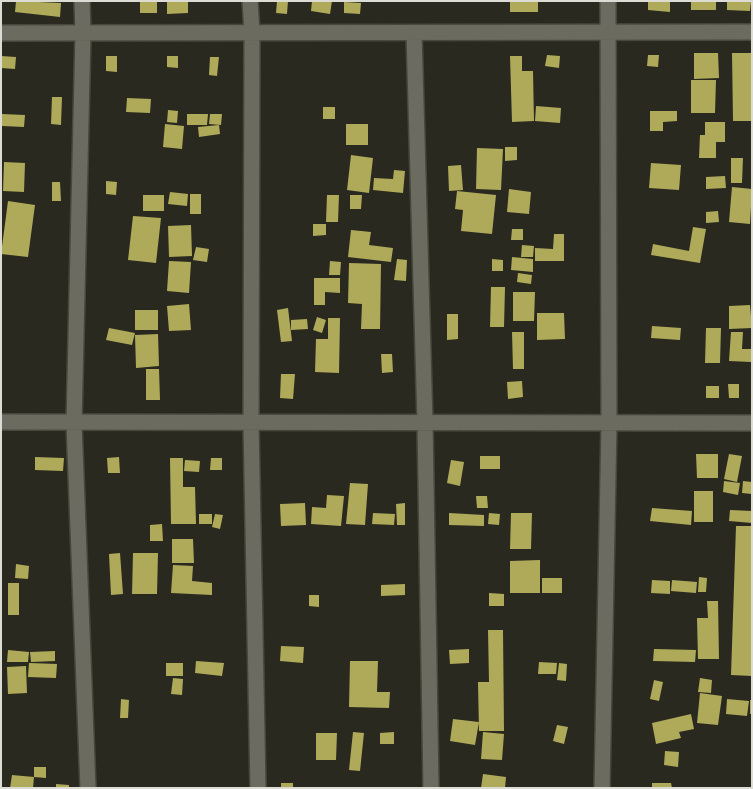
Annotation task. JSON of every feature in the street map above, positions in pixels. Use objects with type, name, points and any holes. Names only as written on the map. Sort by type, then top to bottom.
[{"type":"street","points":[[82,1],[83,32],[74,422],[88,788]]},
{"type":"street","points":[[250,1],[252,32],[251,423],[258,788]]},
{"type":"street","points":[[602,788],[609,423],[608,1]]},
{"type":"street","points":[[1,32],[752,32]]},
{"type":"street","points":[[414,32],[425,423],[431,788]]},
{"type":"street","points":[[1,422],[752,423]]},
{"type":"building","points":[[16,1],[61,3],[60,17],[15,12]]},
{"type":"building","points":[[140,1],[157,1],[157,13],[140,13]]},
{"type":"building","points":[[167,1],[188,1],[188,13],[167,14]]},
{"type":"building","points":[[277,1],[288,1],[287,14],[276,13]]},
{"type":"building","points":[[312,1],[332,1],[330,14],[311,11]]},
{"type":"building","points":[[510,1],[538,1],[538,12],[510,12]]},
{"type":"building","points":[[648,1],[670,1],[670,12],[648,10]]},
{"type":"building","points":[[691,1],[716,1],[716,10],[691,10]]},
{"type":"building","points":[[727,1],[751,1],[750,11],[727,10]]},
{"type":"building","points":[[344,2],[361,3],[360,14],[344,13]]},
{"type":"building","points":[[694,53],[718,53],[719,78],[694,79]]},
{"type":"building","points":[[732,53],[752,53],[752,121],[733,121]]},
{"type":"building","points":[[547,55],[560,56],[559,68],[545,66]]},
{"type":"building","points":[[648,55],[659,55],[658,67],[647,66]]},
{"type":"building","points":[[1,56],[16,57],[15,69],[1,68]]},
{"type":"building","points":[[106,56],[117,56],[117,72],[106,71]]},
{"type":"building","points":[[167,56],[178,56],[178,68],[167,67]]},
{"type":"building","points":[[510,56],[522,56],[522,71],[533,71],[534,121],[512,122]]},
{"type":"building","points":[[210,57],[219,57],[217,76],[209,75]]},
{"type":"building","points":[[691,80],[716,80],[715,113],[691,113]]},
{"type":"building","points":[[52,97],[62,97],[61,125],[51,124]]},
{"type":"building","points":[[127,98],[151,99],[150,113],[126,112]]},
{"type":"building","points":[[536,106],[561,108],[560,123],[535,121]]},
{"type":"building","points":[[323,107],[335,107],[335,119],[323,119]]},
{"type":"building","points":[[168,110],[178,111],[177,123],[167,122]]},
{"type":"building","points":[[650,111],[677,111],[677,121],[663,122],[663,131],[650,131]]},
{"type":"building","points":[[2,114],[25,115],[24,127],[2,126]]},
{"type":"building","points":[[187,114],[208,114],[207,125],[187,125]]},
{"type":"building","points":[[210,114],[222,114],[221,125],[209,124]]},
{"type":"building","points":[[705,122],[725,122],[725,142],[716,142],[716,158],[699,158],[700,135],[705,135]]},
{"type":"building","points":[[165,124],[184,126],[182,149],[163,147]]},
{"type":"building","points":[[346,124],[368,124],[368,145],[346,145]]},
{"type":"building","points":[[219,125],[220,134],[199,137],[198,127]]},
{"type":"building","points":[[505,147],[517,147],[517,160],[505,161]]},
{"type":"building","points":[[477,148],[503,149],[501,190],[476,189]]},
{"type":"building","points":[[351,155],[373,158],[369,193],[347,190]]},
{"type":"building","points":[[731,158],[743,158],[742,183],[731,183]]},
{"type":"building","points":[[4,162],[25,163],[24,192],[3,191]]},
{"type":"building","points":[[651,163],[681,165],[679,190],[649,188]]},
{"type":"building","points":[[461,165],[463,190],[449,191],[448,166]]},
{"type":"building","points":[[394,170],[405,171],[403,193],[373,190],[374,178],[393,179]]},
{"type":"building","points":[[725,176],[726,188],[706,189],[706,177]]},
{"type":"building","points":[[106,181],[117,182],[116,195],[106,194]]},
{"type":"building","points":[[52,182],[60,182],[61,201],[52,201]]},
{"type":"building","points":[[732,187],[752,189],[750,224],[729,222]]},
{"type":"building","points":[[509,189],[531,192],[529,214],[507,212]]},
{"type":"building","points":[[457,191],[496,195],[492,234],[461,231],[463,210],[455,209]]},
{"type":"building","points":[[170,192],[188,194],[187,206],[168,204]]},
{"type":"building","points":[[190,194],[201,194],[201,214],[190,214]]},
{"type":"building","points":[[143,195],[164,195],[164,211],[143,211]]},
{"type":"building","points":[[327,195],[339,195],[338,222],[326,222]]},
{"type":"building","points":[[350,195],[362,195],[361,209],[350,209]]},
{"type":"building","points":[[8,201],[35,205],[28,257],[1,254]]},
{"type":"building","points":[[718,211],[719,222],[706,223],[706,212]]},
{"type":"building","points":[[133,216],[161,218],[156,263],[128,260]]},
{"type":"building","points":[[313,224],[326,224],[326,235],[313,236]]},
{"type":"building","points":[[191,225],[192,256],[169,257],[168,226]]},
{"type":"building","points":[[693,227],[706,229],[700,263],[651,255],[653,244],[689,251]]},
{"type":"building","points":[[512,229],[523,229],[523,240],[511,240]]},
{"type":"building","points":[[351,230],[371,232],[369,245],[393,248],[391,262],[348,257]]},
{"type":"building","points":[[554,234],[564,234],[564,261],[535,261],[535,248],[553,249]]},
{"type":"building","points":[[522,245],[534,246],[533,257],[521,257]]},
{"type":"building","points":[[196,247],[209,249],[207,262],[193,260]]},
{"type":"building","points":[[512,257],[533,259],[533,272],[511,270]]},
{"type":"building","points":[[397,259],[407,260],[406,281],[394,280]]},
{"type":"building","points":[[492,259],[503,260],[503,271],[492,271]]},
{"type":"building","points":[[169,261],[191,262],[189,293],[167,291]]},
{"type":"building","points":[[330,261],[341,262],[340,275],[329,275]]},
{"type":"building","points":[[349,263],[381,264],[380,329],[361,329],[362,304],[348,303]]},
{"type":"building","points":[[518,273],[532,275],[531,284],[517,282]]},
{"type":"building","points":[[314,278],[340,278],[340,293],[325,292],[325,305],[314,305]]},
{"type":"building","points":[[491,287],[505,287],[504,327],[490,327]]},
{"type":"building","points":[[513,292],[535,292],[534,321],[513,321]]},
{"type":"building","points":[[189,304],[191,330],[169,331],[167,306]]},
{"type":"building","points":[[750,305],[752,328],[729,329],[729,306]]},
{"type":"building","points":[[288,308],[292,341],[281,342],[277,310]]},
{"type":"building","points":[[135,310],[158,310],[158,330],[135,330]]},
{"type":"building","points":[[537,313],[564,313],[565,339],[537,340]]},
{"type":"building","points":[[447,314],[458,314],[458,339],[447,340]]},
{"type":"building","points":[[317,317],[326,320],[322,333],[313,330]]},
{"type":"building","points":[[328,318],[340,318],[339,373],[315,372],[316,339],[328,339]]},
{"type":"building","points":[[307,319],[308,329],[291,330],[291,320]]},
{"type":"building","points":[[652,326],[681,328],[680,340],[651,338]]},
{"type":"building","points":[[109,328],[135,333],[132,345],[106,340]]},
{"type":"building","points":[[706,328],[721,328],[720,363],[705,363]]},
{"type":"building","points":[[512,332],[524,332],[524,369],[513,369]]},
{"type":"building","points":[[731,332],[743,332],[742,349],[752,349],[751,362],[729,361]]},
{"type":"building","points":[[158,334],[159,366],[136,368],[135,335]]},
{"type":"building","points":[[381,354],[392,354],[393,372],[382,373]]},
{"type":"building","points":[[146,369],[159,369],[160,400],[146,400]]},
{"type":"building","points":[[281,374],[295,374],[293,399],[280,398]]},
{"type":"building","points":[[522,381],[523,397],[508,399],[507,382]]},
{"type":"building","points":[[728,384],[739,384],[739,398],[729,398]]},
{"type":"building","points":[[706,386],[719,386],[719,398],[706,398]]},
{"type":"building","points":[[696,454],[718,454],[718,478],[697,478]]},
{"type":"building","points":[[729,454],[742,456],[737,482],[724,479]]},
{"type":"building","points":[[480,456],[500,456],[500,469],[480,469]]},
{"type":"building","points":[[35,457],[64,458],[63,471],[35,470]]},
{"type":"building","points":[[119,457],[120,473],[108,473],[107,458]]},
{"type":"building","points":[[170,458],[183,458],[183,487],[195,487],[196,524],[171,524]]},
{"type":"building","points":[[211,458],[222,458],[222,470],[210,470]]},
{"type":"building","points":[[185,460],[200,461],[199,472],[184,471]]},
{"type":"building","points":[[451,460],[464,462],[460,486],[447,483]]},
{"type":"building","points":[[724,481],[740,483],[738,495],[723,492]]},
{"type":"building","points":[[743,481],[752,482],[752,494],[742,493]]},
{"type":"building","points":[[350,483],[368,484],[365,525],[346,524]]},
{"type":"building","points":[[694,491],[713,491],[713,522],[694,522]]},
{"type":"building","points":[[327,495],[344,496],[341,526],[311,524],[312,507],[326,508]]},
{"type":"building","points":[[476,496],[487,496],[488,508],[477,508]]},
{"type":"building","points":[[305,503],[306,525],[281,526],[280,504]]},
{"type":"building","points":[[405,503],[405,525],[397,525],[396,504]]},
{"type":"building","points":[[652,508],[692,511],[691,525],[650,521]]},
{"type":"building","points":[[730,510],[752,511],[752,523],[729,521]]},
{"type":"building","points":[[373,513],[395,514],[394,525],[372,524]]},
{"type":"building","points":[[449,513],[484,515],[484,526],[449,525]]},
{"type":"building","points":[[489,513],[500,514],[499,525],[488,524]]},
{"type":"building","points":[[511,513],[532,513],[531,549],[510,549]]},
{"type":"building","points":[[199,514],[212,514],[212,524],[199,524]]},
{"type":"building","points":[[215,514],[223,515],[220,529],[212,527]]},
{"type":"building","points":[[162,524],[163,541],[150,541],[150,525]]},
{"type":"building","points":[[736,526],[752,526],[752,676],[731,675]]},
{"type":"building","points":[[172,539],[193,539],[194,563],[172,563]]},
{"type":"building","points":[[120,553],[123,594],[111,595],[109,554]]},
{"type":"building","points":[[133,553],[158,553],[157,594],[132,594]]},
{"type":"building","points":[[540,560],[540,593],[510,593],[510,561]]},
{"type":"building","points":[[16,564],[29,566],[28,579],[15,578]]},
{"type":"building","points":[[173,565],[193,566],[192,581],[212,583],[212,595],[171,593]]},
{"type":"building","points":[[699,577],[707,578],[706,592],[698,592]]},
{"type":"building","points":[[542,578],[562,578],[562,593],[542,593]]},
{"type":"building","points":[[652,580],[670,581],[670,594],[651,593]]},
{"type":"building","points":[[672,580],[697,582],[696,593],[671,591]]},
{"type":"building","points":[[8,583],[19,583],[19,615],[8,615]]},
{"type":"building","points":[[405,584],[405,595],[381,596],[381,585]]},
{"type":"building","points":[[489,593],[504,594],[504,606],[489,606]]},
{"type":"building","points":[[309,595],[319,595],[319,607],[309,606]]},
{"type":"building","points":[[707,601],[718,601],[719,659],[698,659],[697,618],[708,618]]},
{"type":"building","points":[[488,630],[503,630],[504,731],[479,731],[478,682],[489,682]]},
{"type":"building","points":[[281,646],[304,647],[303,663],[280,661]]},
{"type":"building","points":[[469,649],[469,663],[450,664],[449,650]]},
{"type":"building","points":[[654,649],[696,650],[695,662],[653,661]]},
{"type":"building","points":[[8,650],[29,652],[28,662],[7,662]]},
{"type":"building","points":[[55,651],[55,661],[31,662],[30,652]]},
{"type":"building","points":[[196,661],[224,663],[222,676],[195,673]]},
{"type":"building","points":[[350,661],[378,661],[377,692],[390,692],[389,708],[349,707]]},
{"type":"building","points":[[539,662],[557,663],[556,674],[538,674]]},
{"type":"building","points":[[29,663],[57,664],[56,678],[28,677]]},
{"type":"building","points":[[166,663],[183,663],[183,676],[166,676]]},
{"type":"building","points":[[559,663],[567,664],[566,681],[557,680]]},
{"type":"building","points":[[26,666],[27,693],[8,694],[7,667]]},
{"type":"building","points":[[173,678],[183,679],[182,695],[171,694]]},
{"type":"building","points":[[700,678],[712,680],[711,693],[698,692]]},
{"type":"building","points":[[654,680],[663,682],[659,701],[650,699]]},
{"type":"building","points":[[700,693],[722,696],[718,725],[697,723]]},
{"type":"building","points":[[121,699],[129,700],[128,718],[120,718]]},
{"type":"building","points":[[727,699],[749,701],[747,716],[726,714]]},
{"type":"building","points":[[750,700],[752,700],[752,714],[750,714]]},
{"type":"building","points":[[691,714],[694,729],[679,732],[681,738],[656,744],[652,723]]},
{"type":"building","points":[[453,719],[479,722],[475,745],[450,741]]},
{"type":"building","points":[[557,725],[568,727],[564,744],[553,741]]},
{"type":"building","points":[[353,732],[364,733],[360,771],[349,770]]},
{"type":"building","points":[[394,732],[394,744],[380,744],[380,733]]},
{"type":"building","points":[[483,732],[504,734],[502,760],[481,759]]},
{"type":"building","points":[[316,733],[337,733],[336,760],[316,760]]},
{"type":"building","points":[[665,751],[679,752],[678,767],[664,765]]},
{"type":"building","points":[[34,767],[46,767],[46,778],[34,777]]},
{"type":"building","points":[[483,774],[506,777],[505,788],[481,788]]},
{"type":"building","points":[[12,775],[34,777],[33,788],[10,788]]},
{"type":"building","points":[[281,783],[293,783],[293,788],[281,788]]},
{"type":"building","points":[[652,783],[671,783],[672,788],[652,788]]},
{"type":"building","points":[[56,784],[69,785],[69,788],[56,788]]}]
